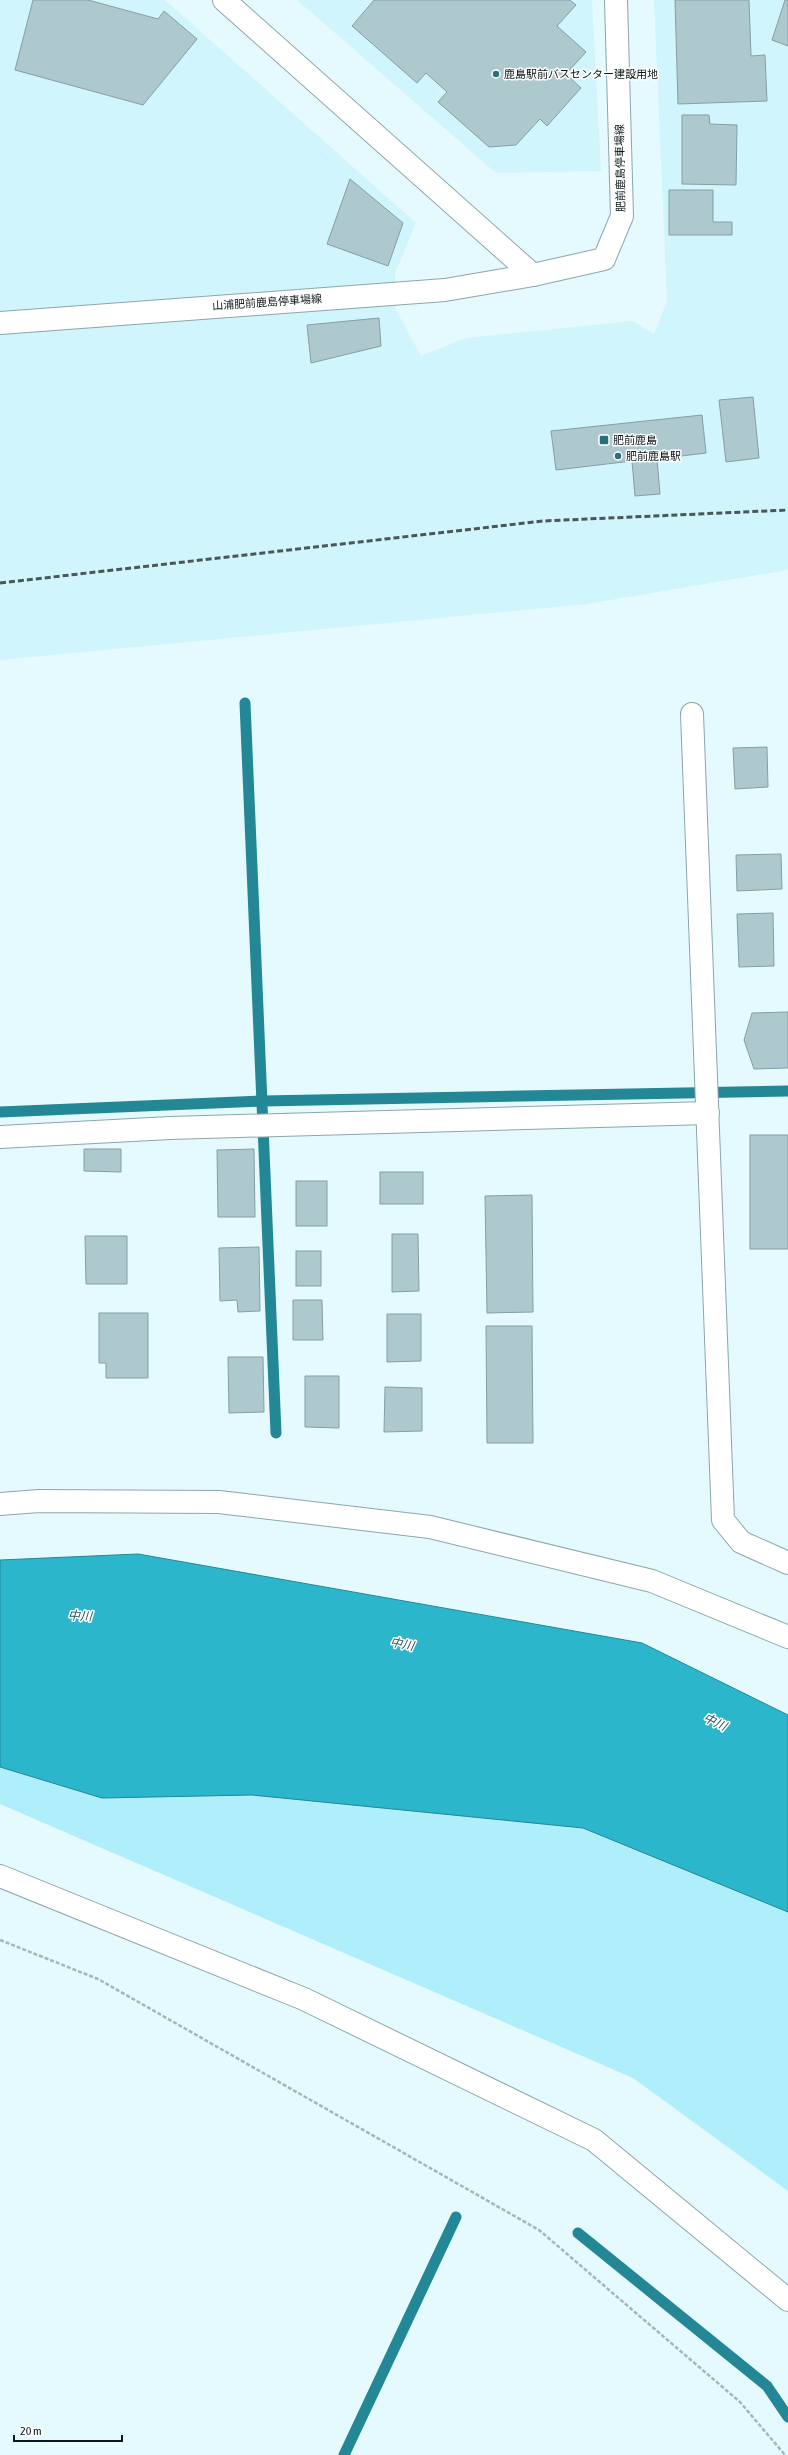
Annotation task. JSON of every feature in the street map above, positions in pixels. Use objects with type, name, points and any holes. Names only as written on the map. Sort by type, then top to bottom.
[{"type":"street","points":[[224,0],[534,275]]},
{"type":"street","name":"肥前鹿島停車場線","points":[[534,275],[604,259],[622,216],[616,0]]},
{"type":"street","name":"山浦肥前鹿島停車場線","points":[[0,323],[445,290],[534,275]]},
{"type":"street","points":[[692,714],[722,1520],[741,1542],[788,1563]]},
{"type":"street","points":[[0,1137],[170,1128],[708,1113]]},
{"type":"street","points":[[0,1504],[39,1501],[219,1502],[430,1527],[652,1581],[788,1637]]},
{"type":"street","points":[[0,1876],[304,1999],[594,2140],[788,2300]]},
{"type":"path","points":[[0,1940],[98,1979],[539,2230],[740,2402],[785,2455]]},
{"type":"shaded area","points":[[0,0],[165,0],[416,223],[395,273],[395,308],[421,356],[466,338],[632,321],[654,334],[667,301],[654,0],[788,0],[788,570],[587,604],[0,660]]},
{"type":"shaded area","name":"鹿島駅前バスセンター建設用地","points":[[297,0],[592,0],[601,171],[496,173]]},
{"type":"shaded area","points":[[0,1632],[788,1802],[788,2191],[633,2078],[0,1804]]},
{"type":"water","name":"中川","points":[[138,1554],[642,1643],[788,1715],[788,1912],[583,1828],[252,1795],[102,1798],[0,1767],[0,1560]]},
{"type":"building","points":[[33,0],[88,0],[158,19],[164,11],[197,39],[143,105],[15,70]]},
{"type":"building","name":"鹿島駅前バスセンター建設用地","points":[[374,0],[570,0],[576,5],[557,26],[586,52],[566,74],[581,88],[547,126],[540,119],[516,145],[489,147],[438,102],[447,92],[426,73],[417,83],[352,26]]},
{"type":"building","points":[[675,0],[749,0],[751,56],[765,55],[767,101],[678,104]]},
{"type":"building","points":[[785,0],[788,0],[788,46],[772,40]]},
{"type":"building","points":[[682,115],[709,115],[710,124],[737,125],[736,185],[682,184]]},
{"type":"building","points":[[350,179],[403,223],[388,266],[327,244]]},
{"type":"building","points":[[669,190],[713,190],[713,222],[732,222],[732,235],[669,235]]},
{"type":"building","points":[[379,318],[381,346],[311,363],[307,325]]},
{"type":"building","points":[[753,397],[759,458],[726,462],[719,400]]},
{"type":"building","name":"肥前鹿島駅","points":[[702,415],[706,453],[657,459],[660,494],[635,496],[632,461],[556,470],[551,431]]},
{"type":"building","points":[[767,747],[768,787],[735,789],[733,748]]},
{"type":"building","points":[[781,854],[782,889],[737,891],[736,855]]},
{"type":"building","points":[[773,913],[774,966],[739,967],[737,914]]},
{"type":"building","points":[[788,1012],[788,1068],[754,1069],[744,1040],[752,1013]]},
{"type":"building","points":[[750,1135],[788,1135],[788,1249],[750,1249]]},
{"type":"building","points":[[84,1149],[121,1149],[121,1172],[84,1171]]},
{"type":"building","points":[[254,1149],[255,1217],[218,1217],[217,1150]]},
{"type":"building","points":[[380,1172],[423,1172],[423,1204],[380,1204]]},
{"type":"building","points":[[296,1181],[327,1181],[327,1226],[296,1226]]},
{"type":"building","points":[[532,1195],[533,1312],[487,1313],[485,1196]]},
{"type":"building","points":[[392,1234],[418,1234],[419,1291],[392,1292]]},
{"type":"building","points":[[85,1236],[127,1236],[127,1284],[86,1284]]},
{"type":"building","points":[[259,1247],[260,1311],[238,1312],[237,1300],[220,1301],[219,1248]]},
{"type":"building","points":[[296,1251],[321,1251],[321,1286],[296,1286]]},
{"type":"building","points":[[293,1300],[322,1300],[323,1340],[293,1340]]},
{"type":"building","points":[[99,1313],[148,1313],[148,1378],[106,1378],[106,1363],[99,1363]]},
{"type":"building","points":[[387,1314],[421,1314],[421,1361],[387,1362]]},
{"type":"building","points":[[486,1326],[532,1326],[533,1443],[487,1443]]},
{"type":"building","points":[[228,1357],[263,1357],[264,1412],[229,1413]]},
{"type":"building","points":[[305,1376],[339,1376],[339,1428],[305,1427]]},
{"type":"building","points":[[385,1387],[422,1388],[422,1431],[384,1432]]},
{"type":"waterway","points":[[245,703],[276,1433]]},
{"type":"waterway","points":[[0,1112],[263,1101],[788,1091]]},
{"type":"waterway","points":[[344,2455],[456,2217]]},
{"type":"waterway","points":[[578,2233],[767,2386],[788,2417]]},
{"type":"railway","points":[[0,583],[543,521],[788,510]]},
{"type":"place","name":"鹿島駅前バスセンター建設用地","points":[[496,74]]},
{"type":"place","name":"肥前鹿島","points":[[604,440]]},
{"type":"place","name":"肥前鹿島駅","points":[[618,456]]}]
